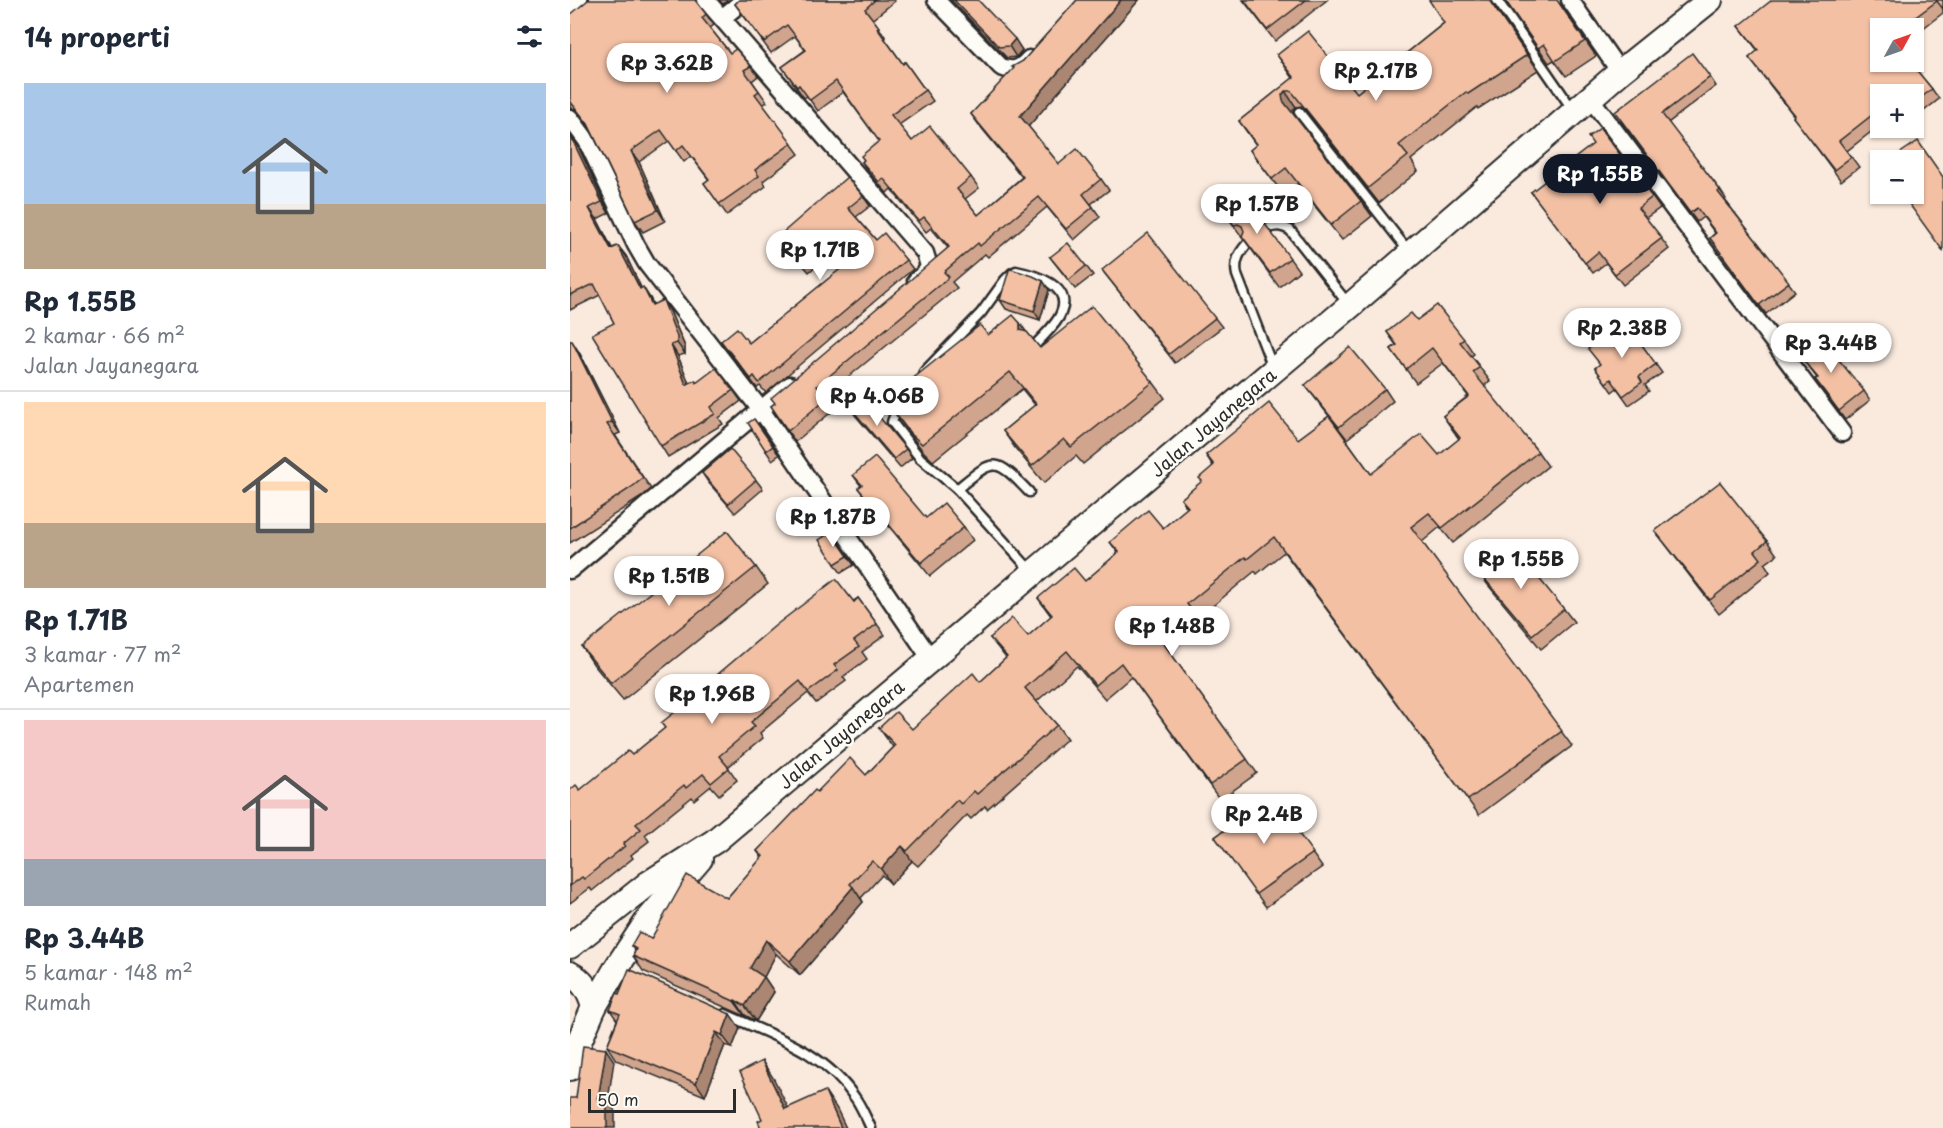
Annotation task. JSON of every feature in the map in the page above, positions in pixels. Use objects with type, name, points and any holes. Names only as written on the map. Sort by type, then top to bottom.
[{"type":"main road","name":"Jalan Jayanegara","points":[[570,946],[649,883],[715,841],[1274,371],[1620,72],[1710,0]]},
{"type":"main road","name":"Jalan Jayanegara","points":[[570,1068],[594,1007],[623,969],[648,920],[715,841]]},
{"type":"main road","points":[[570,974],[576,977],[590,993],[594,1007]]},
{"type":"street","points":[[570,9],[579,0]]},
{"type":"street","points":[[706,0],[850,177],[925,253],[929,266],[926,272],[908,287]]},
{"type":"street","points":[[722,18],[744,0]]},
{"type":"street","points":[[936,0],[1001,67],[1009,70],[1017,69],[1038,49]]},
{"type":"street","points":[[1570,0],[1620,72]]},
{"type":"street","points":[[1583,106],[1842,433]]},
{"type":"street","points":[[570,118],[588,141],[640,254],[761,410],[930,659]]},
{"type":"street","points":[[570,570],[807,371]]},
{"type":"lane","points":[[1497,0],[1583,106]]},
{"type":"lane","points":[[1299,112],[1411,253]]},
{"type":"lane","points":[[1268,228],[1276,225],[1290,230],[1350,306]]},
{"type":"lane","points":[[1247,244],[1237,259],[1235,267],[1274,371]]},
{"type":"lane","points":[[921,375],[981,314],[1005,280],[1016,271],[1045,280],[1063,295],[1062,313],[1037,342]]},
{"type":"lane","points":[[903,400],[892,422],[920,458],[957,489],[1034,574]]},
{"type":"lane","points":[[957,489],[984,467],[994,464],[1004,468],[1029,492]]},
{"type":"lane","points":[[716,1010],[803,1049],[825,1063],[857,1100],[871,1128]]},
{"type":"building","points":[[588,0],[695,0],[706,14],[702,18],[730,53],[736,49],[751,66],[744,70],[759,91],[755,94],[792,143],[755,170],[759,176],[719,204],[704,183],[709,179],[683,145],[676,151],[661,130],[631,151],[658,210],[635,221],[588,124],[570,101],[570,15]]},
{"type":"building","points":[[739,0],[875,0],[865,9],[903,64],[905,62],[925,90],[891,115],[912,141],[930,126],[971,177],[957,189],[978,215],[1023,177],[971,114],[1014,68],[1012,67],[1023,61],[1077,0],[1121,0],[1020,116],[1059,164],[1077,149],[1101,179],[1083,194],[1093,207],[1066,229],[1039,197],[980,246],[978,243],[944,272],[949,277],[817,386],[827,398],[788,431],[771,406],[775,403],[771,398],[949,247],[924,217],[919,221],[883,178],[879,182],[862,162],[864,160],[861,156],[879,141],[836,81],[810,100],[782,67],[806,50],[787,25],[764,42],[735,4]]},
{"type":"building","points":[[954,0],[978,0],[1015,39],[1009,46],[999,47]]},
{"type":"building","points":[[1244,0],[1306,0],[1267,30]]},
{"type":"building","points":[[1429,0],[1489,0],[1527,55],[1468,94],[1466,92],[1399,145],[1408,156],[1368,188],[1293,93],[1285,91],[1282,95],[1283,101],[1361,201],[1331,225],[1286,168],[1272,179],[1250,150],[1257,144],[1239,121],[1294,77],[1277,55],[1308,31],[1357,93],[1444,23]]},
{"type":"building","points":[[1505,0],[1557,0],[1585,41],[1555,61],[1544,44],[1538,48]]},
{"type":"building","points":[[1772,0],[1943,0],[1943,9],[1937,1],[1914,18],[1870,18],[1870,72],[1918,72],[1932,89],[1924,95],[1924,84],[1870,84],[1870,117],[1839,141],[1851,157],[1834,170],[1793,117],[1795,115],[1749,58],[1758,50],[1739,26]]},
{"type":"building","points":[[1692,53],[1710,77],[1662,114],[1720,190],[1718,192],[1789,282],[1759,305],[1710,238],[1716,233],[1697,208],[1690,213],[1615,112]]},
{"type":"building","points":[[1600,128],[1652,197],[1638,208],[1662,238],[1615,274],[1598,252],[1585,263],[1531,192],[1593,144],[1588,137]]},
{"type":"building","points":[[570,135],[602,202],[589,208],[611,249],[618,246],[640,289],[643,287],[652,305],[663,300],[677,337],[677,343],[671,345],[686,385],[695,380],[696,383],[716,368],[733,390],[711,407],[715,414],[661,446],[592,334],[614,323],[594,284],[570,295]]},
{"type":"building","points":[[1918,141],[1943,177],[1943,251],[1909,204],[1924,204],[1924,150],[1905,150]]},
{"type":"building","points":[[847,177],[863,196],[848,208],[876,240],[884,233],[906,260],[759,383],[754,376],[751,379],[721,341],[737,328],[749,343],[844,266],[825,243],[802,262],[780,235]]},
{"type":"building","points":[[1244,196],[1255,210],[1252,214],[1254,219],[1262,220],[1290,258],[1270,273],[1242,236],[1244,231],[1242,226],[1234,225],[1223,211]]},
{"type":"building","points":[[1148,233],[1215,318],[1169,354],[1102,270]]},
{"type":"building","points":[[1068,243],[1086,266],[1069,280],[1050,257]]},
{"type":"building","points":[[1011,269],[1043,281],[1034,311],[1000,300]]},
{"type":"building","points":[[1437,305],[1464,339],[1460,342],[1480,367],[1473,372],[1538,452],[1442,528],[1429,513],[1411,527],[1562,731],[1468,800],[1274,537],[1247,559],[1245,557],[1187,604],[1191,609],[1159,637],[1247,759],[1210,785],[1121,663],[1095,685],[1067,651],[1025,688],[1057,725],[977,794],[974,791],[961,804],[957,800],[907,851],[902,846],[881,869],[872,861],[850,884],[853,887],[790,961],[766,940],[750,968],[764,977],[745,1006],[633,956],[636,949],[631,946],[639,932],[651,939],[687,875],[727,898],[763,856],[757,851],[815,790],[817,792],[850,758],[866,775],[895,745],[879,728],[896,712],[912,729],[973,673],[980,682],[1007,657],[990,638],[1012,618],[1028,636],[1052,615],[1038,598],[1074,568],[1085,581],[1119,552],[1110,542],[1148,510],[1163,528],[1188,507],[1181,499],[1202,481],[1199,478],[1214,465],[1206,455],[1269,403],[1298,439],[1329,416],[1371,474],[1421,434],[1439,455],[1460,438],[1443,416],[1469,396],[1432,348],[1406,369],[1391,349],[1397,345],[1387,332],[1411,313],[1417,320]]},
{"type":"building","points":[[1092,306],[1153,382],[1071,447],[1064,439],[1032,466],[1003,431],[1036,404],[1010,372],[922,444],[910,433],[888,404],[891,396],[980,325],[988,335],[1013,315],[1020,323],[1020,330],[1027,332],[1040,348]]},
{"type":"building","points":[[1625,322],[1656,364],[1639,377],[1642,382],[1623,396],[1611,379],[1606,383],[1595,368],[1600,364],[1588,349]]},
{"type":"building","points":[[1819,335],[1864,391],[1839,411],[1815,379],[1818,378],[1803,360],[1809,356],[1803,348]]},
{"type":"building","points":[[570,341],[612,422],[607,424],[643,478],[570,528]]},
{"type":"building","points":[[1350,347],[1385,389],[1339,427],[1305,385]]},
{"type":"building","points":[[861,395],[906,449],[894,459],[849,406]]},
{"type":"building","points":[[754,419],[773,446],[766,451],[748,423]]},
{"type":"building","points":[[730,449],[756,480],[728,504],[702,473]]},
{"type":"building","points":[[875,457],[926,518],[944,503],[964,527],[921,563],[858,488],[862,485],[853,475]]},
{"type":"building","points":[[1720,482],[1767,541],[1755,551],[1761,559],[1710,600],[1655,531]]},
{"type":"building","points":[[727,531],[756,567],[611,683],[582,647]]},
{"type":"building","points":[[831,532],[848,556],[835,564],[819,540]]},
{"type":"building","points":[[1511,544],[1564,609],[1532,635],[1478,571]]},
{"type":"building","points":[[836,579],[854,602],[858,598],[877,624],[854,641],[859,647],[834,665],[838,670],[808,692],[800,681],[751,722],[755,726],[719,756],[729,768],[711,783],[703,774],[686,788],[684,785],[636,824],[641,829],[623,844],[625,846],[584,879],[582,877],[570,886],[570,790],[576,785],[580,790],[628,751],[632,755],[665,728],[661,723],[680,708],[682,710],[721,678],[717,675],[776,625]]},
{"type":"building","points":[[1272,797],[1313,853],[1256,894],[1215,837]]},
{"type":"building","points":[[629,969],[730,1014],[722,1035],[716,1032],[696,1083],[607,1046],[620,1014],[610,1010]]},
{"type":"building","points":[[583,1046],[606,1049],[598,1099],[607,1100],[607,1128],[570,1128],[570,1098],[576,1098]]},
{"type":"building","points":[[762,1061],[785,1109],[825,1091],[841,1128],[761,1128],[758,1121],[762,1119],[740,1072]]}]
